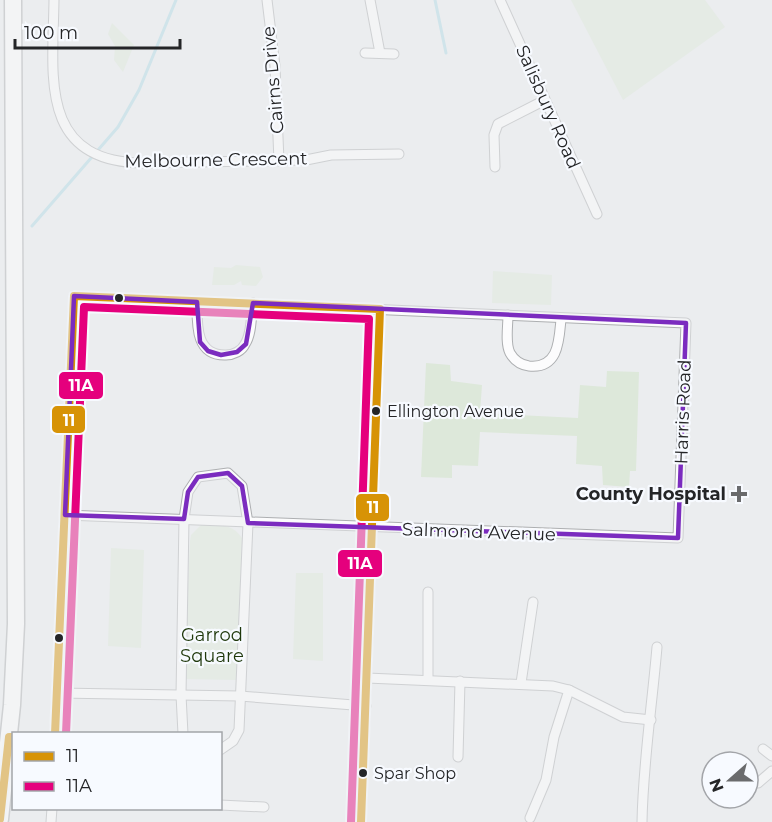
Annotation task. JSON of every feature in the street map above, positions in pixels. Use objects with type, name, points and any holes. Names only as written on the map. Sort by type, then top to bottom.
[{"type":"highway","points":[[0,819],[11,737],[16,624],[13,0]]},
{"type":"street","name":"Melbourne Crescent","points":[[54,0],[53,94],[66,128],[84,146],[101,157],[118,162],[279,161],[347,154],[399,154]]},
{"type":"street","name":"Cairns Drive","points":[[267,0],[275,66],[279,161]]},
{"type":"street","points":[[370,0],[380,53]]},
{"type":"street","name":"Salisbury Road","points":[[500,0],[597,214]]},
{"type":"street","points":[[365,53],[394,54]]},
{"type":"street","points":[[495,168],[494,135],[498,124],[545,100]]},
{"type":"street","points":[[55,732],[74,296],[508,315],[561,319],[558,346],[550,361],[539,366],[528,366],[520,363],[509,352],[508,315]]},
{"type":"street","points":[[197,302],[197,331],[200,342],[208,351],[221,355],[237,352],[246,344],[253,303]]},
{"type":"street","points":[[361,822],[380,309]]},
{"type":"street","name":"Harris Road","points":[[561,319],[686,322],[678,538]]},
{"type":"street","points":[[183,732],[181,695],[184,519],[188,492],[198,477],[228,473],[242,486],[248,523],[239,730],[233,741],[222,749]]},
{"type":"street","name":"Salmond Avenue","points":[[65,515],[678,538]]},
{"type":"street","points":[[428,592],[428,680]]},
{"type":"street","points":[[521,683],[533,602]]},
{"type":"street","points":[[642,822],[643,764],[651,720],[657,647]]},
{"type":"street","points":[[367,678],[521,683],[569,690],[623,717],[651,720]]},
{"type":"street","points":[[458,757],[460,681]]},
{"type":"street","points":[[530,818],[546,780],[554,737],[569,690]]},
{"type":"street","points":[[58,693],[240,696],[366,706]]},
{"type":"street","points":[[763,749],[772,756]]},
{"type":"street","points":[[760,781],[772,771]]},
{"type":"street","points":[[222,805],[264,807]]},
{"type":"highlighted area","points":[[74,296],[197,302],[200,342],[208,351],[221,355],[237,352],[246,344],[253,303],[686,323],[678,538],[248,523],[242,486],[228,473],[198,477],[188,492],[184,519],[65,515]]},
{"type":"green space","points":[[571,0],[705,0],[725,27],[623,100]]},
{"type":"green space","points":[[112,23],[134,45],[123,72],[114,60],[115,46],[108,34]]},
{"type":"green space","points":[[236,265],[260,267],[263,277],[256,286],[242,285],[241,281],[234,285],[212,285],[214,267],[231,268]]},
{"type":"green space","points":[[493,271],[552,275],[551,305],[492,303]]},
{"type":"green space","points":[[426,363],[450,365],[451,381],[482,385],[480,413],[578,418],[580,385],[606,387],[607,371],[639,372],[636,471],[630,471],[629,487],[603,485],[602,466],[576,464],[577,436],[480,432],[478,466],[452,465],[452,478],[421,477]]},
{"type":"green space","name":"Garrod Square","points":[[201,525],[229,527],[242,538],[237,680],[184,679],[190,541],[191,535]]},
{"type":"green space","points":[[111,548],[144,550],[141,648],[108,646]]},
{"type":"green space","points":[[296,573],[323,573],[323,661],[293,659]]},
{"type":"waterway","points":[[32,226],[118,127],[139,90],[176,0]]},
{"type":"waterway","points":[[435,0],[446,53]]},
{"type":"transit line","name":"11","points":[[55,732],[74,296],[380,309],[361,822]]},
{"type":"transit line","name":"11A","points":[[66,732],[84,307],[369,319],[351,822]]},
{"type":"transit line","name":"11","points":[[0,819],[9,737],[12,737]]},
{"type":"place","name":"Ellington Avenue","points":[[376,411]]},
{"type":"place","name":"County Hospital","points":[[739,494]]},
{"type":"place","name":"Spar Shop","points":[[363,773]]}]
